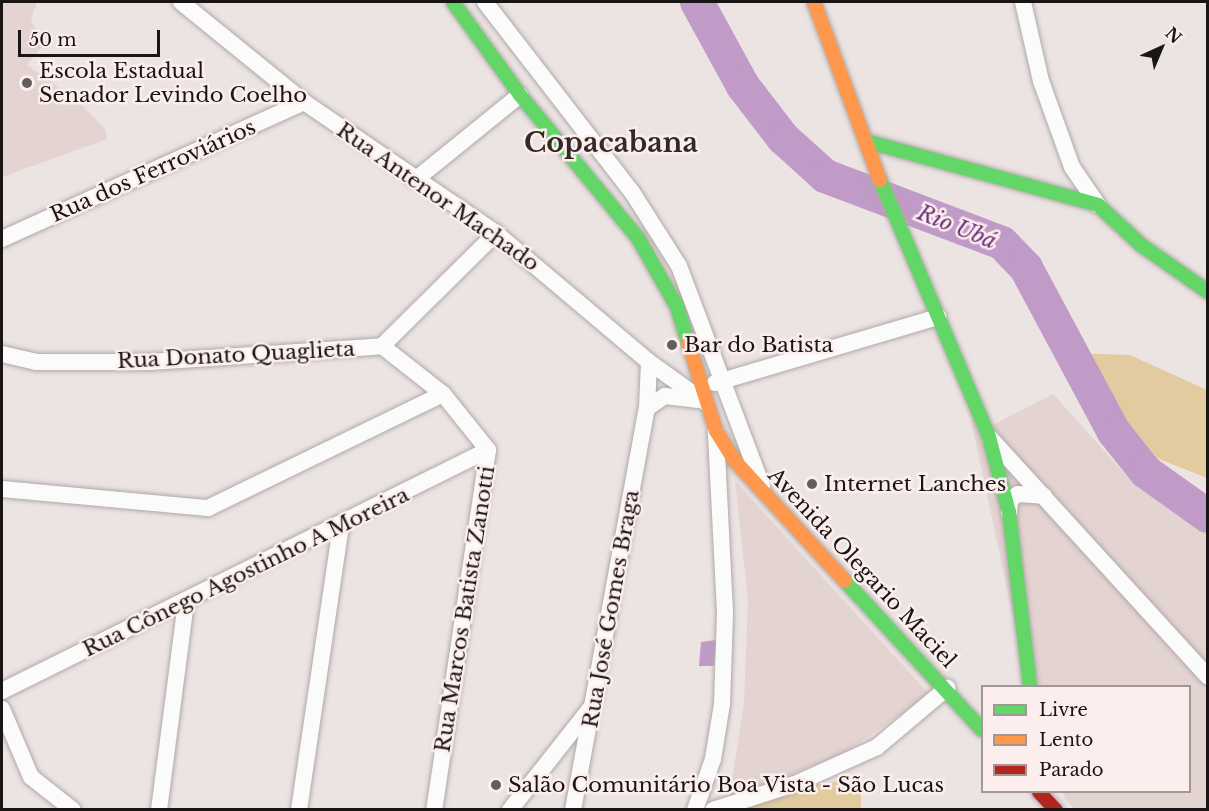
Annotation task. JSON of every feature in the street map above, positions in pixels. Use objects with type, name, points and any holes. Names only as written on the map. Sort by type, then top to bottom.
[{"type":"main road","name":"Avenida Olegario Maciel","points":[[453,2],[520,94],[638,238],[676,308],[702,396],[716,431],[744,473],[977,720]]},
{"type":"main road","points":[[814,2],[896,222],[990,437],[1009,512],[1030,685]]},
{"type":"main road","points":[[866,141],[1098,205],[1141,245],[1208,292]]},
{"type":"main road","points":[[1040,793],[1057,810]]},
{"type":"main road","points":[[1052,793],[1057,810]]},
{"type":"street","points":[[485,2],[632,192],[673,256],[724,379],[766,495]]},
{"type":"street","points":[[1023,2],[1041,81],[1072,167],[1098,205]]},
{"type":"street","name":"Rua Antenor Machado","points":[[187,3],[303,102],[496,233],[649,362],[702,396]]},
{"type":"street","points":[[415,180],[520,94]]},
{"type":"street","name":"Rua dos Ferroviários","points":[[2,239],[303,102]]},
{"type":"street","name":"Rua Donato Quaglieta","points":[[2,354],[36,362],[150,362],[382,346],[496,233]]},
{"type":"street","points":[[647,408],[665,396],[702,396],[724,379],[939,317]]},
{"type":"street","name":"Rua Marcos Batista Zanotti","points":[[382,346],[443,394],[488,450],[434,810]]},
{"type":"street","name":"Rua José Gomes Braga","points":[[573,810],[647,408],[649,362]]},
{"type":"street","points":[[2,489],[208,508],[443,394]]},
{"type":"street","points":[[695,810],[713,759],[722,704],[725,612],[716,431]]},
{"type":"street","points":[[990,437],[1208,676]]},
{"type":"street","name":"Rua Cônego Agostinho A Moreira","points":[[2,691],[341,527],[488,450]]},
{"type":"street","points":[[1009,512],[1010,500],[1018,494],[1044,496]]},
{"type":"street","points":[[299,810],[341,527]]},
{"type":"street","points":[[159,810],[186,603]]},
{"type":"street","points":[[713,810],[795,784],[877,747],[947,688]]},
{"type":"street","points":[[510,810],[593,705]]},
{"type":"street","points":[[2,709],[31,777],[73,810]]},
{"type":"shaded area","name":"Escola Estadual Senador Levindo Coelho","points":[[2,2],[37,2],[31,19],[42,47],[27,65],[77,100],[105,129],[107,139],[2,177]]},
{"type":"shaded area","points":[[1070,353],[1130,355],[1207,390],[1207,478],[1157,458]]},
{"type":"shaded area","points":[[1053,394],[1127,476],[1207,524],[1207,809],[1075,809],[1065,799],[1063,793],[1191,793],[1191,685],[1028,685],[971,420],[989,427]]},
{"type":"shaded area","points":[[735,481],[930,695],[842,754],[729,799],[744,703],[748,599]]},
{"type":"shaded area","points":[[716,640],[714,666],[699,666],[701,642]]},
{"type":"shaded area","points":[[846,780],[861,787],[861,809],[735,810],[769,792]]},
{"type":"waterway","name":"Rio Ubá","points":[[697,2],[743,86],[783,138],[825,176],[1002,243],[1026,268],[1114,432],[1146,472],[1208,516]]},
{"type":"traffic: fast","points":[[453,2],[520,95],[638,238],[677,307],[688,342]]},
{"type":"traffic: fast","points":[[866,141],[1098,205],[1141,245],[1208,292]]},
{"type":"traffic: fast","points":[[880,180],[989,437],[1009,512],[1030,685]]},
{"type":"traffic: fast","points":[[845,581],[981,729]]},
{"type":"traffic: slow","points":[[814,2],[880,180]]},
{"type":"traffic: slow","points":[[688,342],[716,431],[734,460],[845,581]]},
{"type":"traffic: jam","points":[[1040,793],[1056,810]]},
{"type":"place","name":"Escola Estadual Senador Levindo Coelho","points":[[27,83]]},
{"type":"place","name":"Bar do Batista","points":[[672,345]]},
{"type":"place","name":"Internet Lanches","points":[[812,484]]},
{"type":"place","name":"Salão Comunitário Boa Vista - São Lucas","points":[[496,785]]},
{"type":"district","name":"Copacabana","points":[[611,143]]}]
